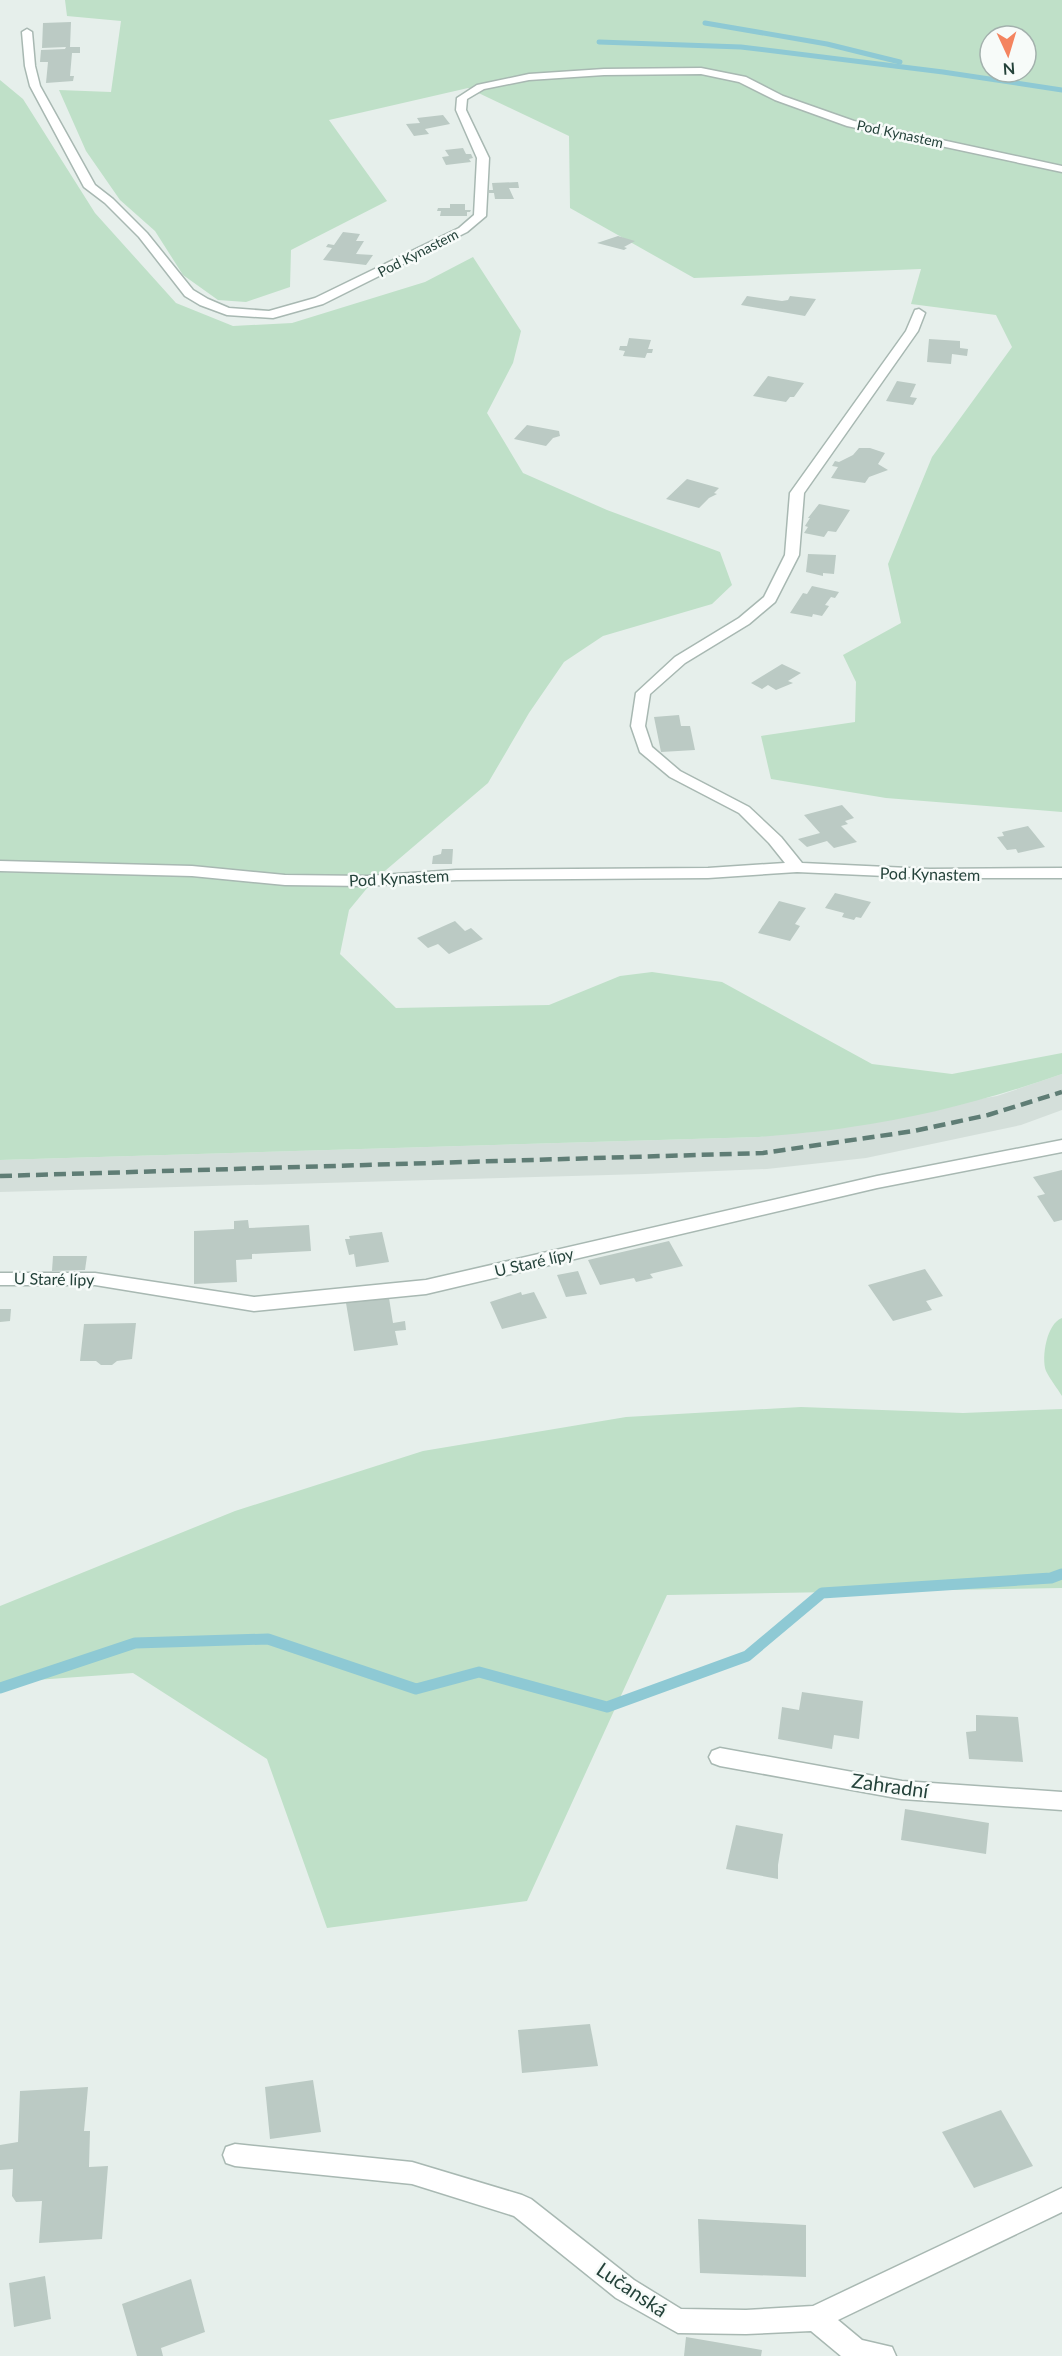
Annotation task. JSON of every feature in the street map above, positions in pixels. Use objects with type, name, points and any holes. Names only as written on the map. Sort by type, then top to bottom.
[{"type":"street","name":"Pod Kynastem","points":[[27,32],[30,66],[35,86],[90,187],[109,201],[143,235],[189,293],[226,310],[248,314],[269,315],[319,301],[463,230],[480,216],[483,158],[461,110],[462,98],[481,87],[529,77],[604,72],[701,71],[719,74],[742,79],[780,98],[851,124],[1062,169]]},
{"type":"street","points":[[797,867],[775,840],[744,810],[675,774],[645,749],[638,726],[643,693],[680,660],[744,621],[770,599],[792,555],[797,493],[912,331],[919,313]]},
{"type":"street","name":"Pod Kynastem","points":[[0,866],[192,872],[285,880],[367,881],[456,875],[708,873],[797,867],[876,873],[965,875],[1062,873]]},
{"type":"street","name":"U Staré lípy","points":[[0,1279],[95,1279],[254,1304],[426,1287],[877,1182],[1062,1146]]},
{"type":"street","name":"Zahradní","points":[[720,1757],[902,1790],[1062,1801]]},
{"type":"street","name":"Lučanská","points":[[236,2155],[412,2173],[522,2207],[625,2289],[678,2321],[746,2322],[815,2318],[1062,2200]]},
{"type":"street","points":[[815,2318],[856,2352],[883,2356]]},
{"type":"shaded area","points":[[1062,1074],[1062,1110],[1021,1125],[866,1158],[767,1169],[0,1192],[0,1160],[759,1137],[997,1096]]},
{"type":"green space","points":[[65,0],[1062,0],[1062,812],[886,798],[771,779],[761,736],[855,722],[856,682],[843,655],[901,623],[888,564],[932,457],[1012,347],[996,315],[911,304],[921,269],[694,278],[570,208],[569,136],[468,88],[329,120],[387,201],[291,250],[290,287],[246,302],[218,300],[183,275],[155,231],[120,200],[86,151],[59,90],[111,92],[121,21],[67,16]]},
{"type":"green space","points":[[0,80],[23,99],[95,213],[176,303],[233,326],[292,323],[425,282],[473,257],[521,331],[513,363],[487,413],[523,473],[607,510],[720,552],[732,585],[712,604],[603,636],[564,662],[529,713],[488,783],[379,876],[287,875],[192,867],[0,861]]},
{"type":"green space","points":[[0,872],[185,876],[276,884],[368,887],[349,910],[340,954],[396,1008],[549,1005],[620,976],[652,972],[722,982],[872,1064],[952,1074],[1062,1053],[1062,1074],[984,1099],[905,1118],[828,1130],[759,1137],[0,1160]]},
{"type":"green space","points":[[1062,1318],[1062,1396],[1046,1371],[1044,1358],[1046,1341],[1052,1326]]},
{"type":"green space","points":[[801,1407],[963,1413],[1062,1409],[1062,1588],[667,1595],[527,1901],[327,1928],[267,1759],[133,1673],[22,1681],[0,1693],[0,1606],[235,1511],[423,1451],[626,1417]]},
{"type":"building","points":[[71,22],[70,47],[80,47],[80,53],[72,53],[70,76],[74,76],[73,81],[46,83],[48,62],[40,62],[41,50],[65,49],[66,47],[42,48],[43,23]]},
{"type":"building","points":[[443,115],[450,124],[425,129],[429,134],[414,136],[406,124],[420,123],[417,118]]},
{"type":"building","points":[[463,148],[466,154],[471,154],[473,158],[469,159],[471,162],[446,165],[442,157],[449,156],[445,150]]},
{"type":"building","points":[[518,182],[519,188],[509,188],[514,199],[495,199],[494,193],[489,193],[489,190],[493,190],[492,183]]},
{"type":"building","points":[[450,204],[465,204],[465,210],[471,210],[467,212],[467,216],[440,216],[441,211],[437,211],[438,208],[450,208]]},
{"type":"building","points":[[343,232],[360,234],[356,241],[364,241],[356,254],[373,255],[366,265],[323,260],[332,248],[326,247],[328,244],[334,245]]},
{"type":"building","points":[[618,236],[635,241],[624,247],[627,248],[624,250],[597,243]]},
{"type":"building","points":[[747,296],[782,301],[788,300],[790,296],[816,299],[805,316],[741,305]]},
{"type":"building","points":[[629,338],[651,340],[648,349],[653,349],[652,353],[647,353],[645,358],[623,356],[625,351],[619,350],[620,346],[627,346]]},
{"type":"building","points":[[929,339],[960,341],[960,348],[968,349],[967,356],[952,354],[951,364],[927,362]]},
{"type":"building","points":[[768,376],[804,383],[794,397],[790,397],[786,402],[753,396]]},
{"type":"building","points":[[897,381],[916,384],[910,397],[917,398],[913,405],[886,401]]},
{"type":"building","points":[[527,425],[559,431],[560,436],[553,438],[546,446],[514,439]]},
{"type":"building","points":[[859,448],[870,448],[885,453],[878,464],[888,470],[869,477],[865,483],[831,478],[838,467],[832,466],[835,461],[839,462],[853,455]]},
{"type":"building","points":[[687,479],[719,488],[714,493],[717,494],[699,508],[666,499]]},
{"type":"building","points":[[819,504],[850,510],[836,532],[828,531],[824,537],[804,533],[808,527],[805,526],[810,518],[808,518]]},
{"type":"building","points":[[808,554],[836,555],[834,574],[823,573],[823,576],[806,572]]},
{"type":"building","points":[[812,586],[839,592],[825,605],[829,606],[822,616],[813,614],[812,617],[790,613],[803,593],[807,594]]},
{"type":"building","points":[[782,664],[801,673],[788,681],[793,683],[776,690],[768,685],[762,689],[751,683]]},
{"type":"building","points":[[679,715],[681,726],[690,726],[695,750],[661,752],[654,717]]},
{"type":"building","points":[[842,805],[854,818],[845,821],[848,824],[841,826],[857,842],[834,848],[827,841],[807,847],[798,839],[820,833],[804,815]]},
{"type":"building","points":[[1028,826],[1045,847],[1018,853],[1016,849],[1007,850],[997,837],[1004,836],[1002,832]]},
{"type":"building","points":[[442,849],[453,849],[452,864],[432,864],[433,856],[441,854]]},
{"type":"building","points":[[835,893],[871,902],[861,918],[856,917],[854,920],[842,917],[844,913],[825,908]]},
{"type":"building","points":[[779,901],[806,908],[795,924],[800,926],[790,941],[758,933]]},
{"type":"building","points":[[455,921],[465,931],[471,928],[483,939],[449,954],[438,944],[428,948],[417,938]]},
{"type":"building","points":[[1062,1170],[1062,1220],[1054,1222],[1037,1196],[1045,1194],[1033,1177]]},
{"type":"building","points":[[248,1220],[249,1228],[309,1225],[311,1251],[252,1254],[252,1259],[236,1260],[237,1282],[194,1284],[194,1231],[234,1229],[234,1221]]},
{"type":"building","points":[[382,1232],[389,1262],[356,1267],[354,1254],[349,1255],[345,1239],[350,1239],[349,1236]]},
{"type":"building","points":[[669,1241],[683,1266],[650,1274],[653,1278],[636,1282],[634,1278],[600,1285],[588,1260]]},
{"type":"building","points":[[53,1256],[87,1256],[85,1270],[52,1271]]},
{"type":"building","points":[[925,1269],[943,1296],[926,1301],[932,1310],[893,1321],[868,1285]]},
{"type":"building","points":[[578,1271],[587,1294],[566,1297],[557,1275]]},
{"type":"building","points":[[521,1292],[522,1295],[534,1292],[547,1318],[502,1329],[490,1302]]},
{"type":"building","points":[[389,1298],[393,1323],[405,1321],[406,1330],[395,1331],[398,1345],[354,1351],[346,1303]]},
{"type":"building","points":[[0,1309],[11,1309],[10,1321],[0,1322]]},
{"type":"building","points":[[136,1323],[132,1359],[117,1361],[112,1365],[101,1365],[96,1361],[80,1361],[84,1324]]},
{"type":"building","points":[[802,1692],[863,1701],[859,1739],[834,1735],[832,1749],[778,1739],[782,1707],[799,1710]]},
{"type":"building","points":[[976,1715],[1018,1717],[1023,1762],[969,1759],[966,1732],[976,1731]]},
{"type":"building","points":[[905,1809],[989,1823],[986,1854],[901,1840]]},
{"type":"building","points":[[736,1825],[783,1834],[778,1879],[726,1869]]},
{"type":"building","points":[[590,2024],[598,2066],[522,2073],[518,2030]]},
{"type":"building","points":[[313,2080],[321,2132],[270,2139],[265,2087]]},
{"type":"building","points":[[88,2087],[84,2131],[90,2131],[89,2167],[108,2166],[102,2239],[39,2243],[42,2201],[16,2202],[12,2196],[13,2169],[0,2170],[0,2145],[18,2142],[20,2091]]},
{"type":"building","points":[[1001,2110],[1033,2166],[974,2188],[942,2132]]},
{"type":"building","points":[[698,2219],[806,2225],[806,2277],[700,2273]]},
{"type":"building","points":[[45,2276],[51,2319],[14,2327],[9,2283]]},
{"type":"building","points":[[191,2279],[205,2332],[161,2348],[163,2356],[137,2356],[122,2304]]},
{"type":"building","points":[[686,2337],[762,2350],[761,2356],[684,2356]]},
{"type":"waterway","points":[[705,23],[827,44],[900,62]]},
{"type":"waterway","points":[[599,42],[741,47],[943,72],[1062,90]]},
{"type":"waterway","points":[[0,1688],[135,1643],[268,1639],[416,1689],[479,1672],[607,1707],[747,1656],[822,1593],[1051,1578],[1062,1574]]},
{"type":"railway","points":[[0,1176],[763,1153],[914,1131],[988,1115],[1062,1092]]}]
